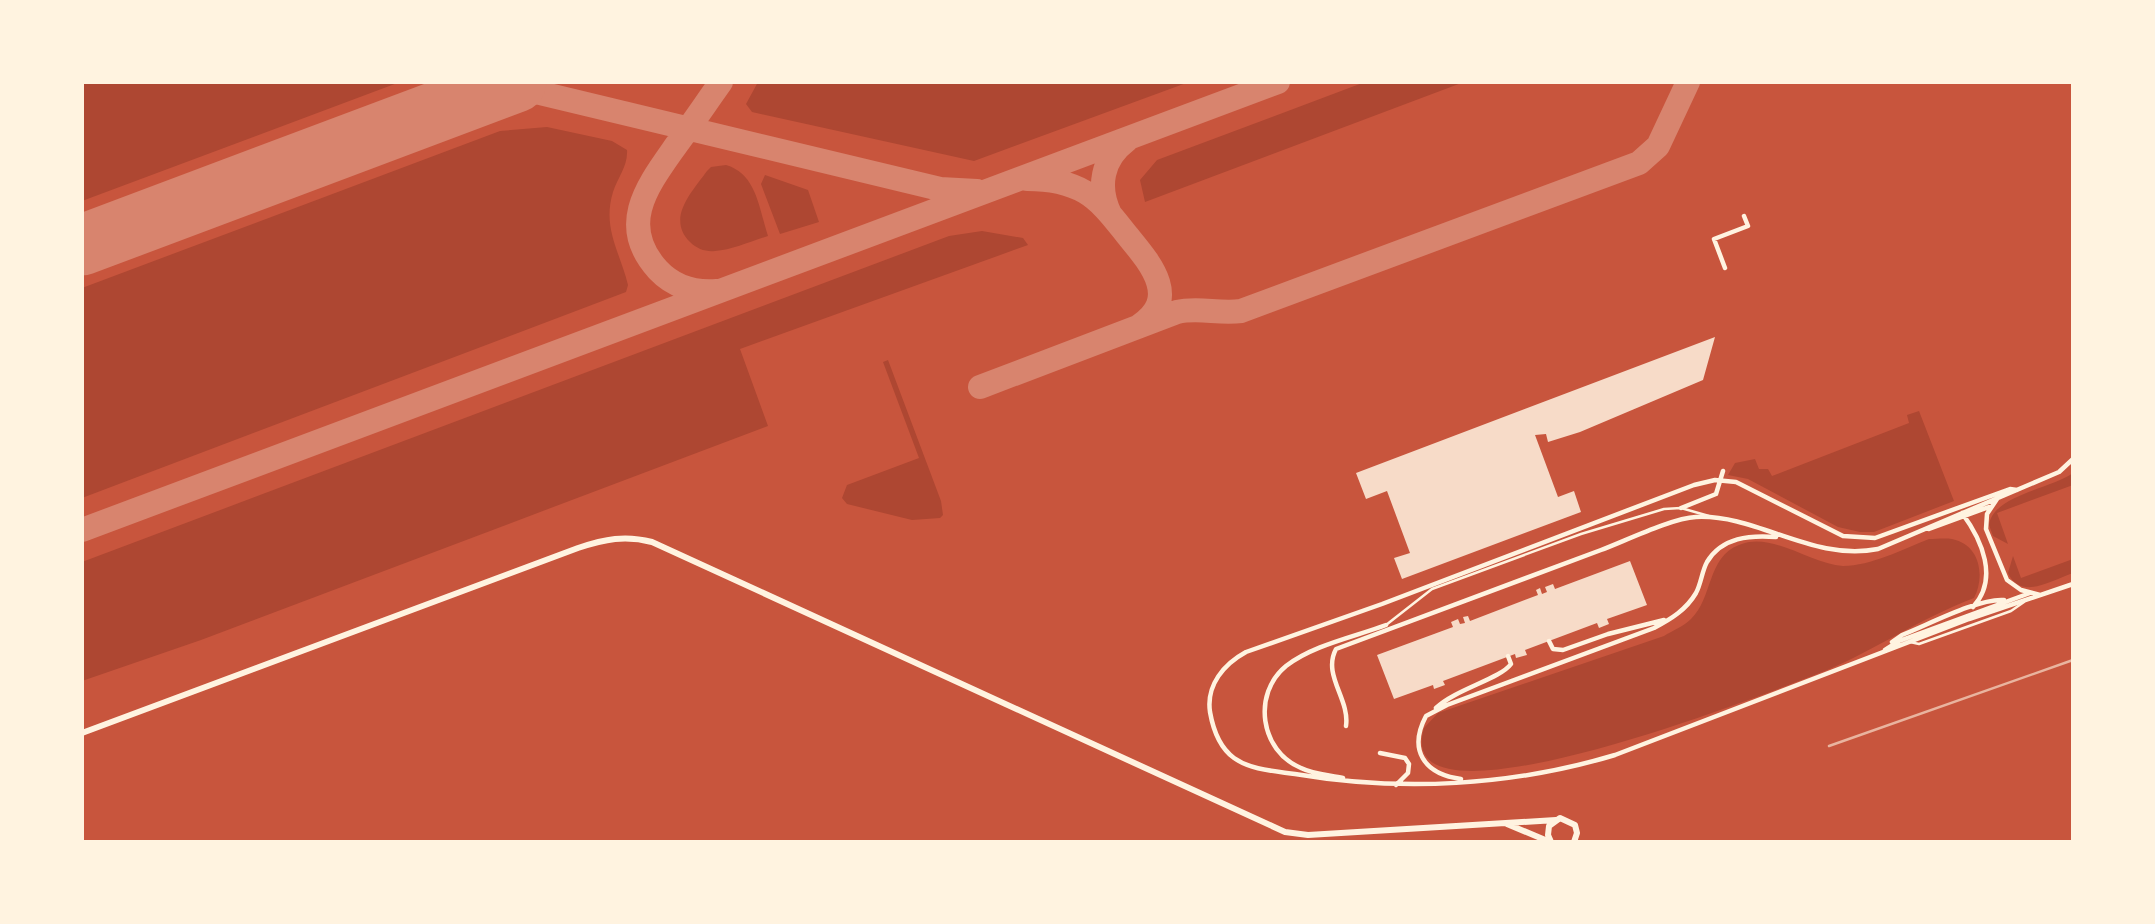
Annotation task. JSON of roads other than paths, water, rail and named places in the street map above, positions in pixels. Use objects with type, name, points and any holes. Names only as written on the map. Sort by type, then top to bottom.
[{"type":"street","points":[[1725,268],[1714,239],[1748,226],[1744,216]]},
{"type":"street","points":[[1964,515],[2059,472],[2073,459]]},
{"type":"street","points":[[1681,508],[1716,494],[1723,471]]},
{"type":"street","points":[[2017,490],[2010,489],[1875,538],[1843,536],[1736,482],[1715,480],[1694,485],[1246,652],[1230,661],[1211,693],[1212,723],[1225,750],[1246,765],[1395,786],[1530,775],[1582,765],[2073,583]]},
{"type":"street","points":[[1346,726],[1347,713],[1332,669],[1336,649],[1674,523],[1692,517],[1719,520],[1834,551],[1860,552],[1990,507],[1998,498]]},
{"type":"street","points":[[1990,507],[1986,529],[2007,580],[2030,593],[2040,595]]},
{"type":"street","points":[[1964,515],[1986,559],[1987,573],[1981,598],[1972,608]]},
{"type":"street","points":[[1433,710],[1654,628],[1684,610],[1696,593],[1708,561],[1721,547],[1740,537],[1754,535],[1787,538]]},
{"type":"street","points":[[82,733],[588,545],[608,538],[634,537],[652,542],[1285,832],[1308,835],[1556,820],[1572,822],[1576,840]]},
{"type":"street","points":[[1875,656],[1899,641],[2030,593]]},
{"type":"street","points":[[1875,656],[1902,635],[1996,600],[2008,601]]},
{"type":"street","points":[[1549,641],[1553,649],[1563,650],[1608,634],[1672,618]]},
{"type":"street","points":[[1364,783],[1301,768],[1281,754],[1267,734],[1265,717],[1268,689],[1285,667],[1312,652],[1386,625]]},
{"type":"street","points":[[1471,781],[1437,774],[1419,753],[1421,725],[1433,710],[1462,689],[1506,672],[1511,664],[1508,656]]},
{"type":"street","points":[[1380,753],[1405,758],[1409,764],[1408,773],[1395,786]]},
{"type":"street","points":[[1550,842],[1548,830],[1556,820]]},
{"type":"street","points":[[1502,823],[1550,842]]},
{"type":"lane","points":[[1386,625],[1432,589],[1581,534],[1664,509],[1681,508],[1719,520]]},
{"type":"railway","points":[[1829,746],[2073,660]]}]
